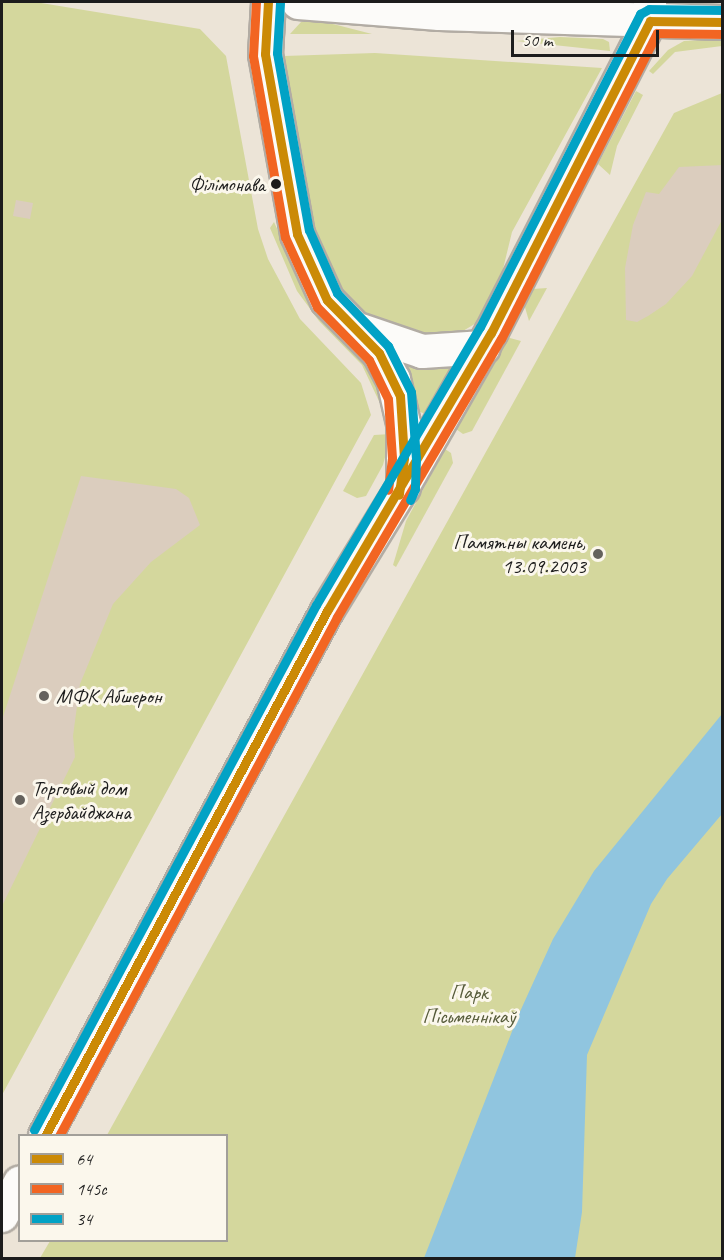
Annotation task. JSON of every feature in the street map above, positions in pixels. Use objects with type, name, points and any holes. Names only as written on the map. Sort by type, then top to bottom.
[{"type":"main road","points":[[268,2],[265,54],[294,225],[313,275],[347,325],[379,353],[400,396],[403,487]]},
{"type":"main road","points":[[298,2],[439,13],[650,11],[723,22]]},
{"type":"main road","points":[[46,1134],[327,611],[403,487],[483,347],[650,11]]},
{"type":"main road","points":[[347,325],[408,349],[436,352],[483,347]]},
{"type":"main road","points":[[2,1216],[18,1186]]},
{"type":"green space","points":[[2,2],[35,2],[200,29],[226,56],[258,229],[268,259],[300,319],[361,383],[371,415],[2,1095]]},
{"type":"green space","points":[[312,20],[372,34],[290,34],[301,22]]},
{"type":"green space","points":[[560,37],[603,39],[609,42],[610,51],[516,41]]},
{"type":"green space","points":[[722,39],[722,46],[675,52],[653,74],[649,71],[668,50],[684,41]]},
{"type":"green space","points":[[375,53],[602,68],[512,232],[496,298],[486,317],[445,342],[371,318],[333,279],[317,244],[284,56]]},
{"type":"green space","points":[[636,91],[643,95],[617,146],[610,175],[598,164]]},
{"type":"green space","name":"Парк Пісьменнікаў","points":[[722,93],[722,1258],[40,1258],[49,1242],[228,1242],[228,1134],[108,1134],[674,113]]},
{"type":"green space","points":[[274,222],[303,285],[378,377],[385,414],[362,365],[319,321],[297,291],[270,228]]},
{"type":"green space","points":[[547,288],[529,321],[524,304],[533,289]]},
{"type":"green space","points":[[506,337],[521,341],[472,431],[463,434],[456,429]]},
{"type":"green space","points":[[399,355],[459,358],[436,418],[415,410]]},
{"type":"green space","points":[[391,434],[383,465],[366,496],[357,498],[343,491],[374,435]]},
{"type":"green space","points":[[445,449],[451,453],[453,463],[396,567],[393,565],[406,521]]},
{"type":"water","points":[[722,714],[722,814],[667,879],[651,904],[587,1055],[582,1212],[575,1258],[424,1258],[518,1016],[553,939],[594,871]]},
{"type":"building","points":[[723,165],[723,218],[692,276],[666,304],[648,316],[637,322],[626,320],[625,268],[633,225],[646,192],[659,194],[679,167]]},
{"type":"building","points":[[16,200],[33,203],[30,219],[13,216]]},
{"type":"building","name":"МФК Абшерон","points":[[81,476],[176,489],[189,498],[200,525],[151,562],[113,604],[80,684],[73,736],[75,757],[2,906],[2,720]]},
{"type":"transit line","name":"145с","points":[[256,2],[253,56],[285,237],[317,307],[369,360],[388,399],[392,458],[388,490]]},
{"type":"transit line","name":"64","points":[[268,2],[265,54],[297,234],[327,300],[379,353],[400,396],[404,458],[399,495]]},
{"type":"transit line","name":"34","points":[[280,3],[277,53],[309,230],[337,293],[388,346],[411,392],[416,458],[415,489],[410,500]]},
{"type":"transit line","name":"34","points":[[34,1130],[316,605],[480,327],[640,14],[649,9],[722,10]]},
{"type":"transit line","name":"64","points":[[46,1134],[327,611],[491,333],[650,21],[722,22]]},
{"type":"transit line","name":"145с","points":[[60,1134],[337,617],[501,339],[657,33],[722,34]]},
{"type":"place","name":"Філімонава","points":[[276,184]]},
{"type":"place","name":"Памятны камень, 13.09.2003","points":[[598,554]]},
{"type":"place","name":"МФК Абшерон","points":[[44,696]]},
{"type":"place","name":"Торговый дом Азербайджана","points":[[20,800]]}]
